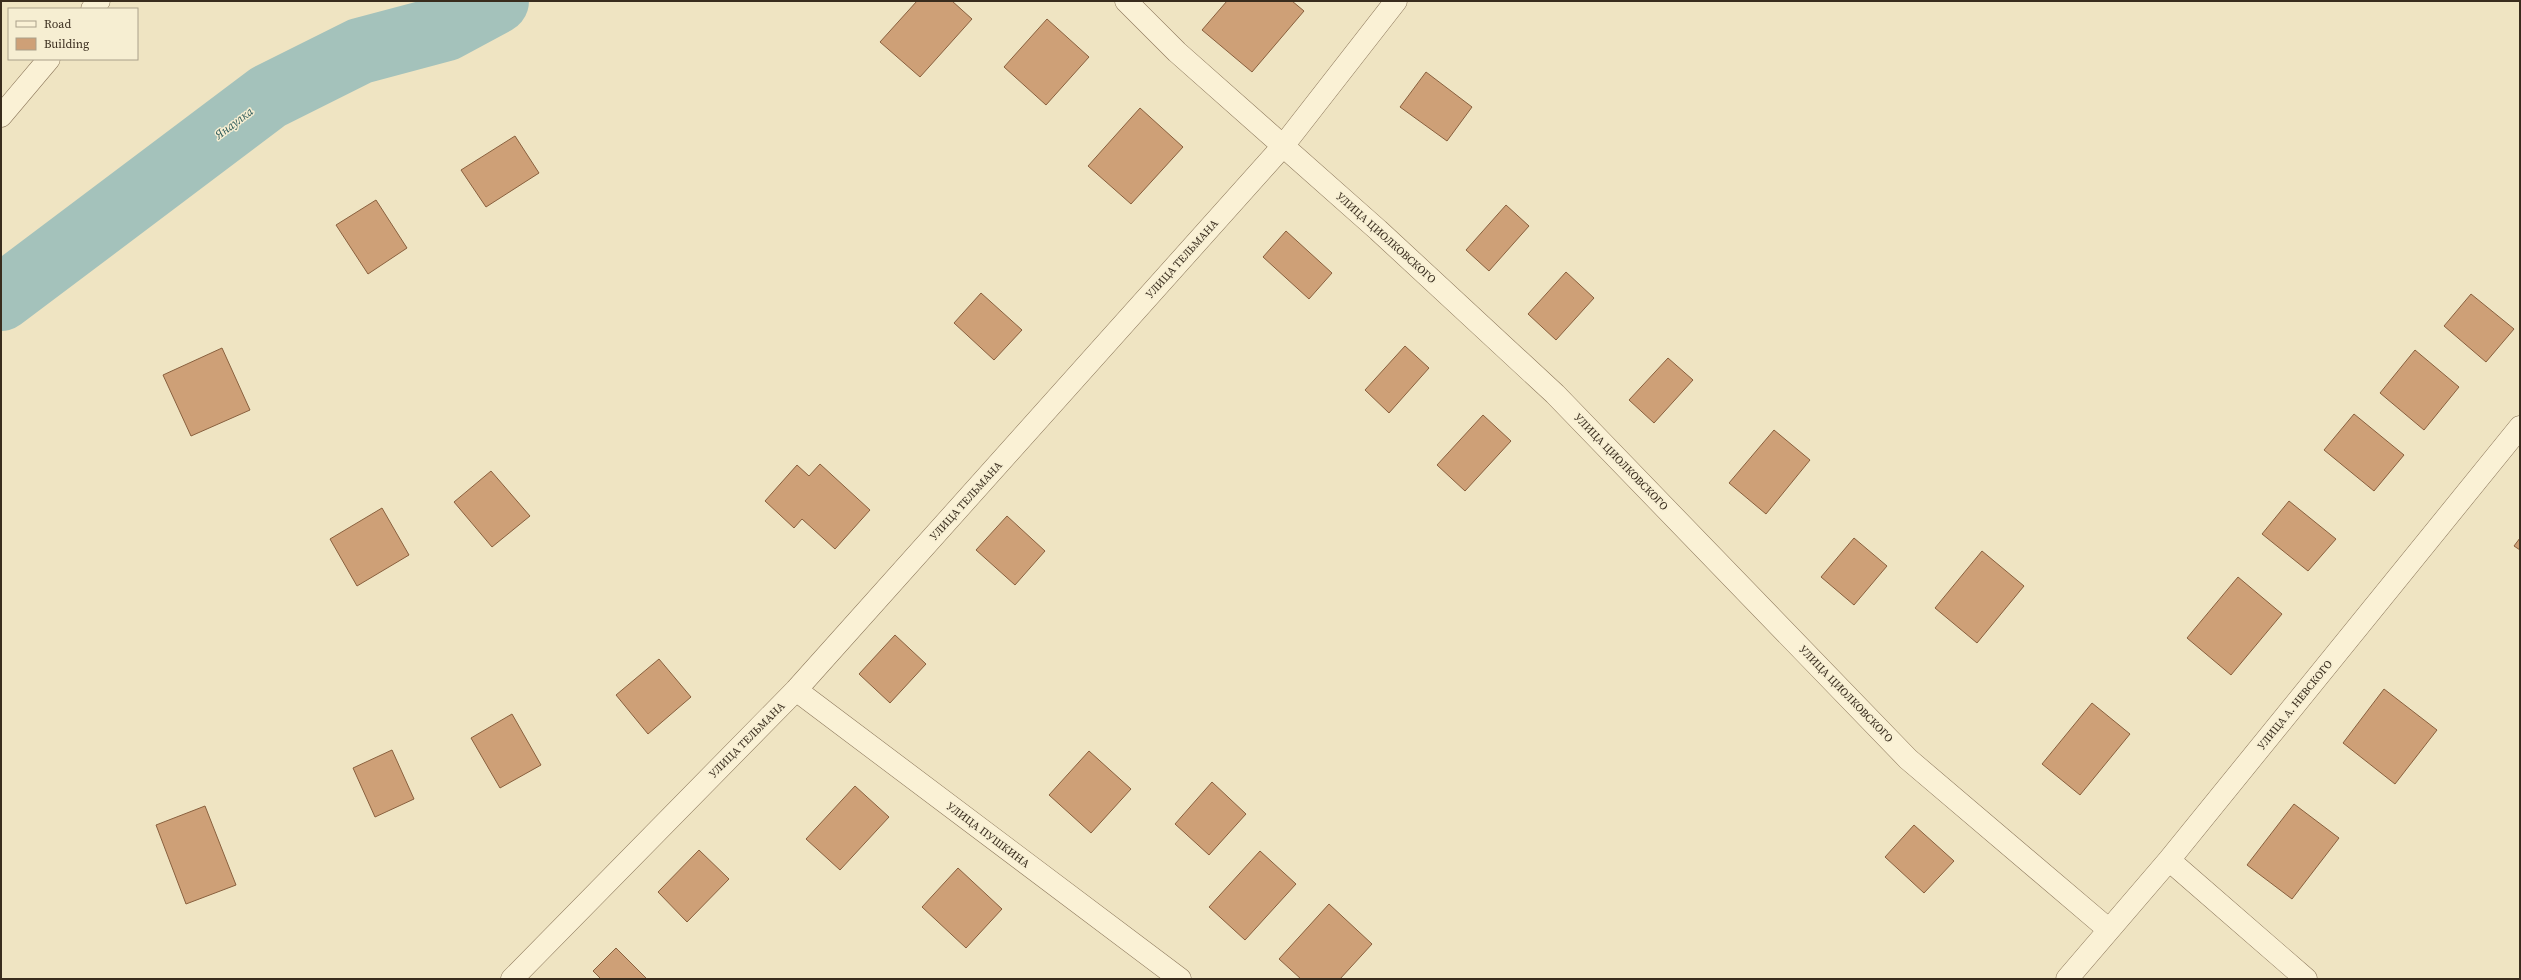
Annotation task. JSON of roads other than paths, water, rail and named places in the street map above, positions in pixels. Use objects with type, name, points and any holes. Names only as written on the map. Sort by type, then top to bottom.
[{"type":"street","name":"УЛИЦА ЦИОЛКОВСКОГО","points":[[1126,1],[1177,52],[1378,230],[1555,394],[1908,759],[2108,929]]},
{"type":"street","name":"УЛИЦА ТЕЛЬМАНА","points":[[512,979],[796,690],[1283,146],[1396,1]]},
{"type":"street","points":[[1,116],[48,60]]},
{"type":"street","name":"УЛИЦА А. НЕВСКОГО","points":[[2066,979],[2169,860],[2520,427]]},
{"type":"street","name":"УЛИЦА ПУШКИНА","points":[[796,690],[1180,979]]},
{"type":"street","points":[[2169,860],[2306,979]]},
{"type":"waterway","name":"Янаулка","points":[[1,298],[268,97],[360,51],[446,28],[496,1]]}]
